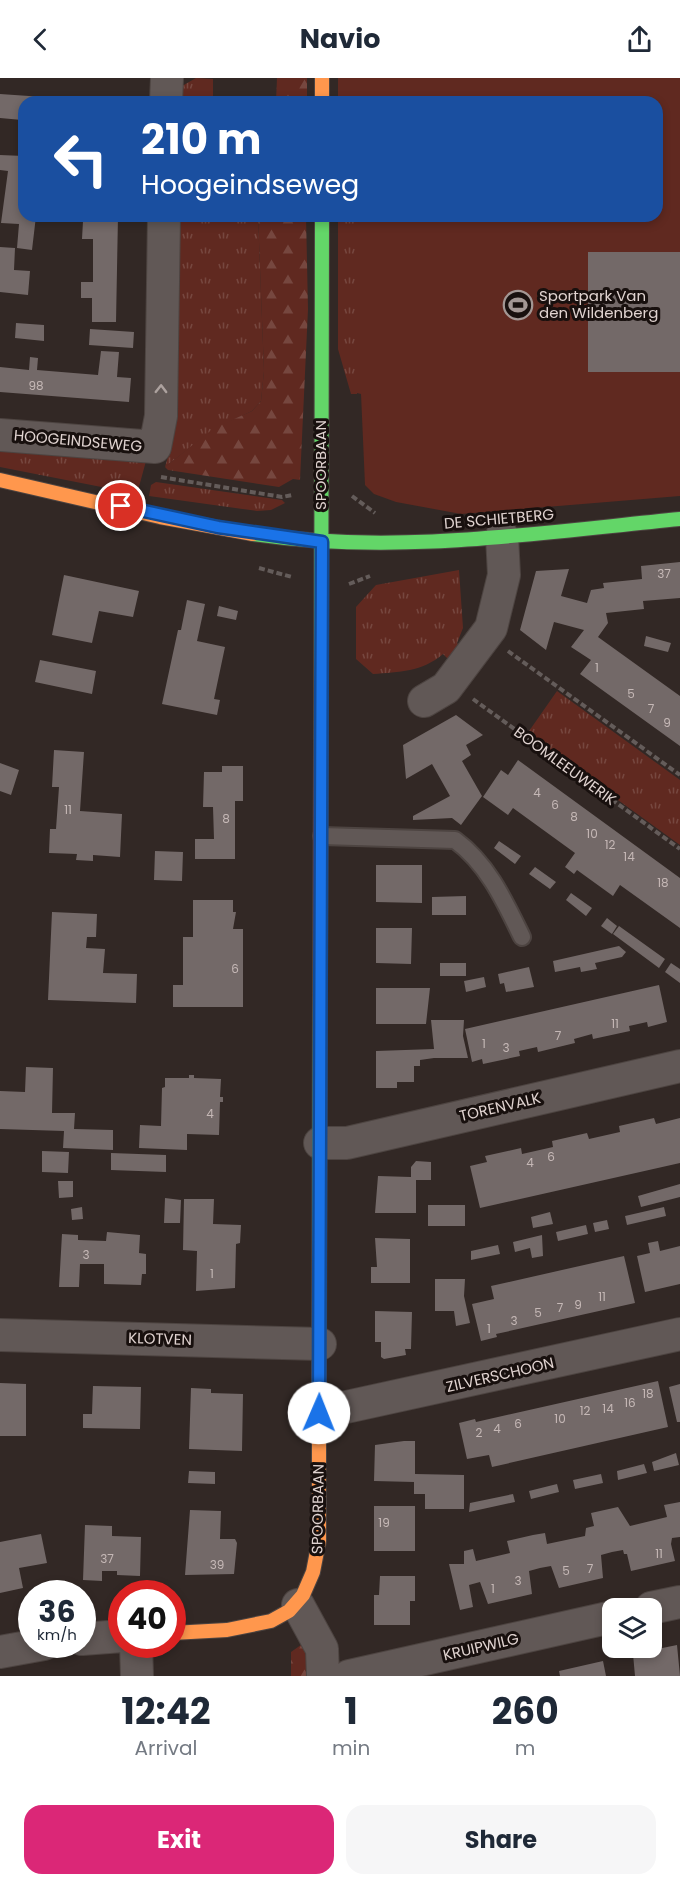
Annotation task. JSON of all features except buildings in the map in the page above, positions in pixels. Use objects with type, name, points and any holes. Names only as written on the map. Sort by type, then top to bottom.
[{"type":"street","points":[[166,96],[167,78]]},
{"type":"street","points":[[322,78],[322,96]]},
{"type":"street","name":"HOOGEINDSEWEG","points":[[0,435],[155,447],[161,416],[164,222]]},
{"type":"street","name":"SPOORBAAN","points":[[298,1605],[311,1583],[317,1565],[322,836],[322,222]]},
{"type":"street","points":[[0,480],[218,527],[322,542]]},
{"type":"street","name":"DE SCHIETBERG","points":[[322,542],[387,544],[502,536],[680,519]]},
{"type":"street","points":[[424,700],[451,683],[491,628],[504,575],[502,536]]},
{"type":"street","name":"TORENVALK","points":[[320,1143],[347,1143],[680,1066]]},
{"type":"street","name":"ZILVERSCHOON","points":[[319,1413],[680,1334]]},
{"type":"street","name":"KLOTVEN","points":[[0,1335],[320,1344]]},
{"type":"street","points":[[662,1606],[680,1602]]},
{"type":"street","points":[[186,1632],[262,1625],[283,1616],[298,1605],[322,1649],[323,1676]]},
{"type":"street","name":"KRUIPWILG","points":[[349,1676],[602,1619]]},
{"type":"street","points":[[0,1652],[18,1649]]},
{"type":"street","points":[[136,1658],[137,1676]]},
{"type":"lane","points":[[322,836],[455,840],[471,852],[500,892],[522,937]]},
{"type":"path","points":[[486,634],[680,775]]},
{"type":"path","name":"BOOMLEEUWERIK","points":[[451,683],[680,849]]},
{"type":"green space","points":[[196,78],[213,79],[213,96],[181,96],[182,86]]},
{"type":"green space","points":[[277,78],[307,78],[307,96],[276,96]]},
{"type":"green space","points":[[338,78],[357,78],[357,96],[338,96]]},
{"type":"green space","name":"Sportpark Van den Wildenberg","points":[[357,78],[680,78],[680,496],[461,514],[396,502],[374,494],[365,485],[361,394],[357,393],[357,222],[663,222],[663,96],[357,96]]},
{"type":"green space","points":[[178,222],[258,222],[264,371],[261,401],[252,411],[214,429],[165,467],[173,439],[176,415]]},
{"type":"green space","points":[[258,222],[306,222],[308,309],[300,480],[293,479],[279,487],[168,470],[165,467],[214,428],[252,411],[261,401],[264,371]]},
{"type":"green space","points":[[338,222],[357,222],[357,394],[351,394],[338,349]]},
{"type":"green space","points":[[0,442],[146,461],[137,494],[0,467]]},
{"type":"green space","points":[[156,482],[282,500],[285,503],[271,510],[257,511],[149,496],[151,485]]},
{"type":"green space","points":[[459,570],[463,628],[457,643],[465,653],[455,666],[443,654],[418,668],[373,674],[356,659],[356,607],[376,585]]},
{"type":"green space","points":[[557,691],[680,780],[680,845],[527,734]]},
{"type":"green space","points":[[308,1640],[313,1676],[291,1676],[291,1652]]},
{"type":"traffic: fast","points":[[321,742],[322,222]]},
{"type":"traffic: fast","points":[[253,534],[307,540],[413,542],[466,540],[680,519]]},
{"type":"traffic: fast","points":[[319,1365],[320,993]]},
{"type":"traffic: slow","points":[[322,78],[322,96]]},
{"type":"traffic: slow","points":[[0,480],[160,517],[253,534]]},
{"type":"traffic: slow","points":[[186,1632],[227,1630],[271,1621],[289,1611],[303,1595],[313,1572],[319,1541],[319,1365]]},
{"type":"traffic: jam","points":[[320,993],[321,742]]},
{"type":"place","name":"Sportpark Van den Wildenberg","points":[[518,305]]},
{"type":"route","points":[[121,506],[218,527],[280,538],[322,542],[319,1413]]}]
